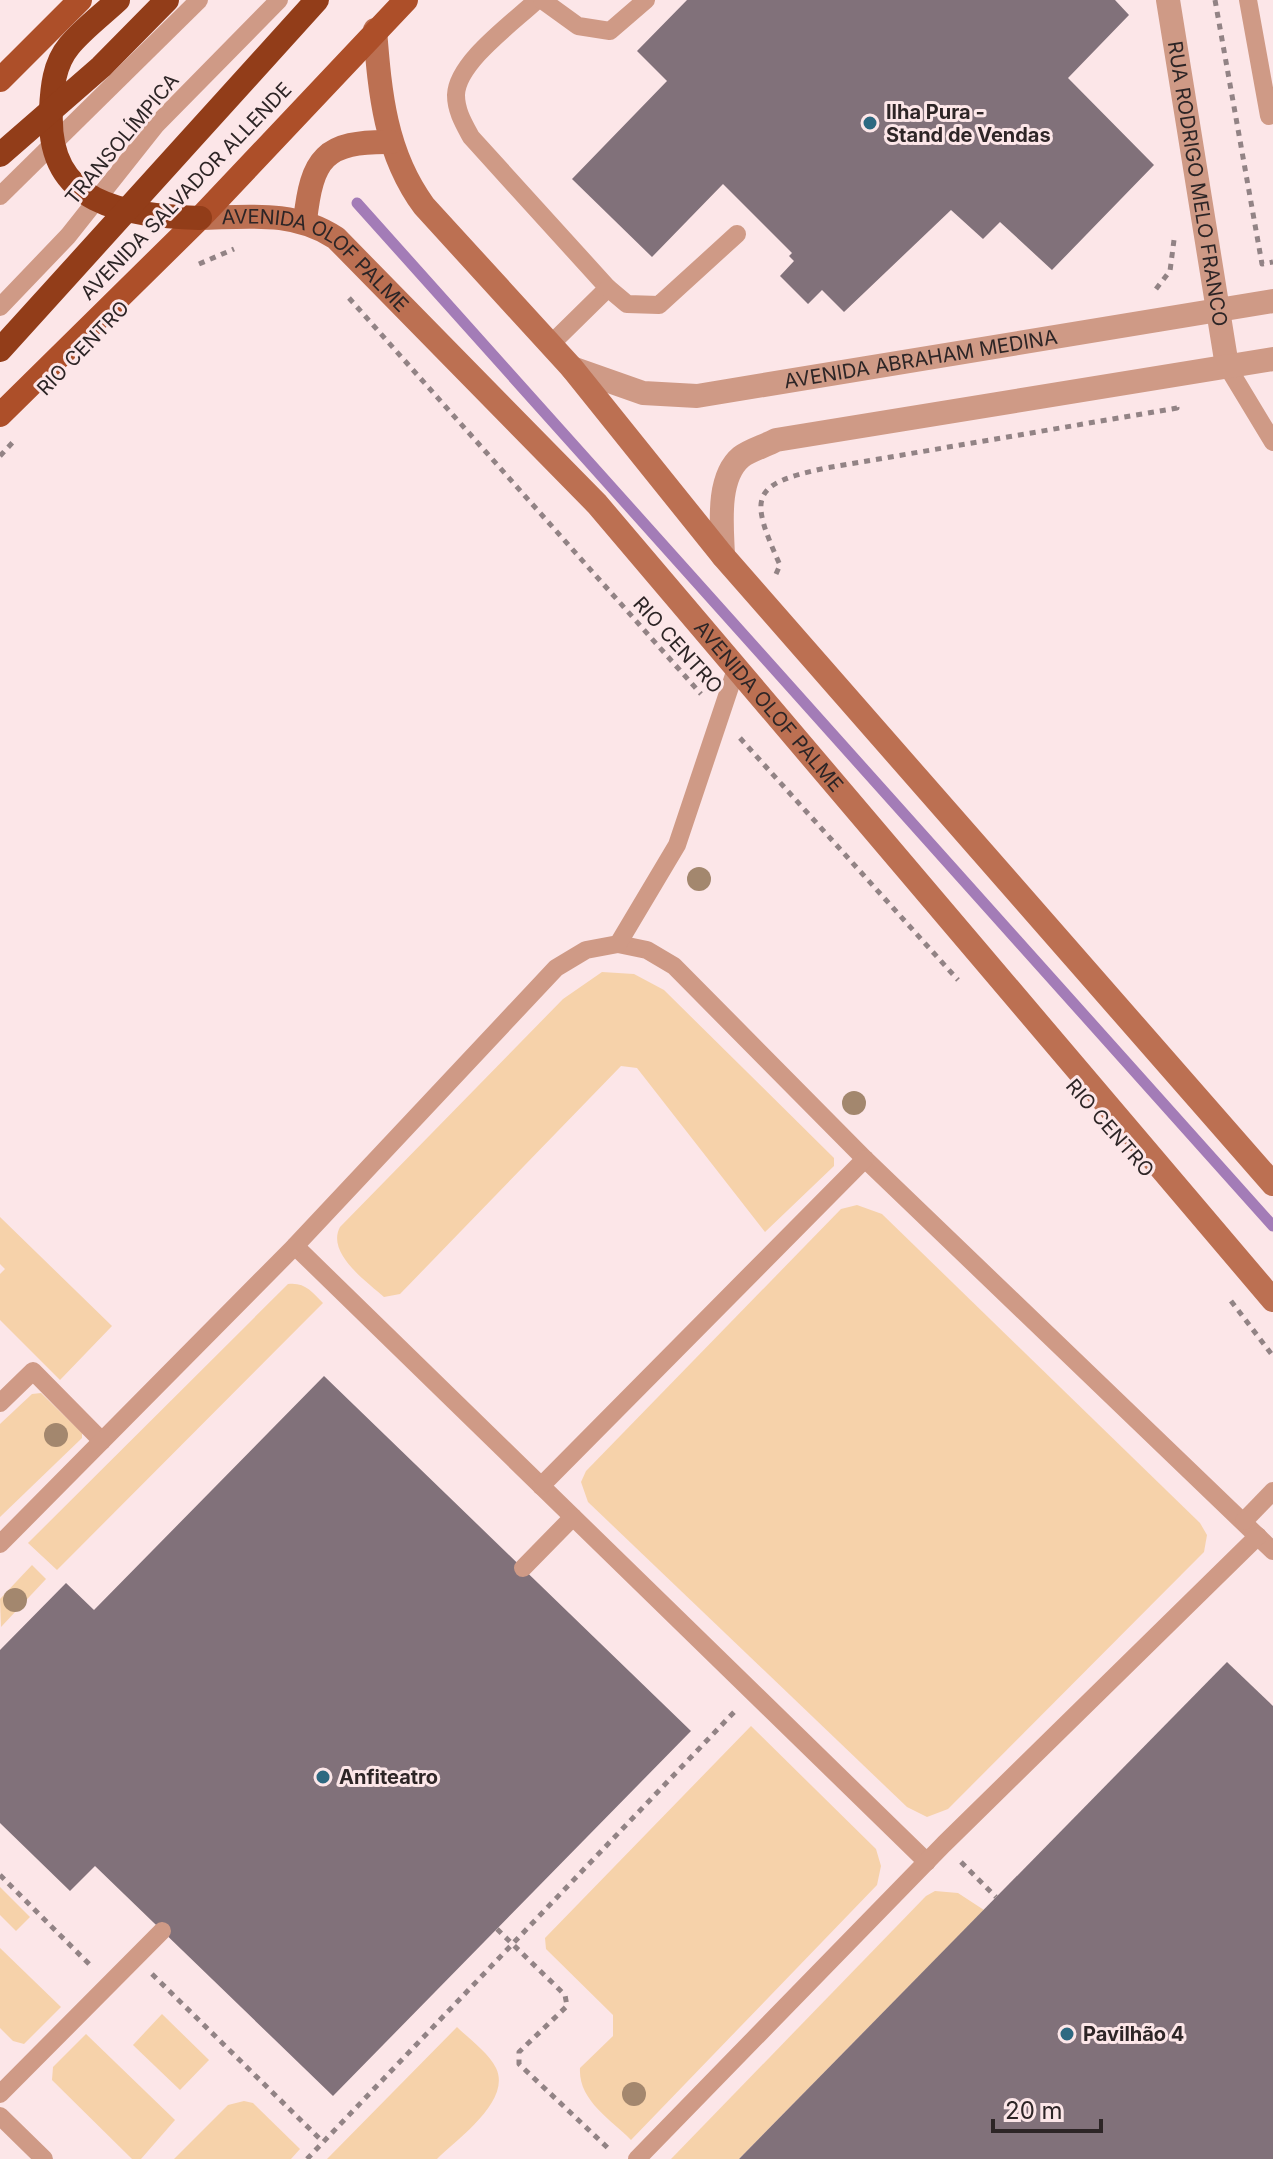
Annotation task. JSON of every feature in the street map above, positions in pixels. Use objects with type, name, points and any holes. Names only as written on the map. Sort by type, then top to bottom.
[{"type":"highway","points":[[118,0],[68,48],[56,71],[51,109],[53,146],[58,161],[79,191],[98,201],[129,210],[200,218]]},
{"type":"highway","points":[[0,155],[101,67],[167,0]]},
{"type":"highway","name":"AVENIDA SALVADOR ALLENDE","points":[[0,350],[317,0]]},
{"type":"main road","points":[[0,80],[80,0]]},
{"type":"main road","name":"AVENIDA SALVADOR ALLENDE","points":[[0,415],[200,218],[406,0]]},
{"type":"street","name":"RUA RODRIGO MELO FRANCO","points":[[1168,0],[1227,366]]},
{"type":"street","points":[[375,30],[380,98],[391,142],[410,187],[424,206],[572,368],[723,556],[1273,1184]]},
{"type":"street","points":[[305,221],[311,177],[320,163],[333,152],[348,146],[391,142]]},
{"type":"street","name":"AVENIDA OLOF PALME","points":[[200,218],[277,216],[305,221],[336,238],[597,504],[1273,1300]]},
{"type":"street","name":"AVENIDA ABRAHAM MEDINA","points":[[572,368],[643,393],[697,396],[1273,301]]},
{"type":"street","points":[[723,556],[726,483],[732,469],[741,457],[776,440],[1273,359]]},
{"type":"lane","name":"TRANSOLÍMPICA","points":[[0,196],[199,0]]},
{"type":"lane","name":"TRANSOLÍMPICA","points":[[0,307],[98,201],[156,125],[279,0]]},
{"type":"lane","points":[[646,0],[623,23],[602,31],[578,26],[540,0],[461,75],[456,95],[459,114],[471,137],[608,288],[627,304],[659,305],[737,234]]},
{"type":"lane","points":[[1248,0],[1269,116]]},
{"type":"lane","points":[[550,345],[608,288]]},
{"type":"lane","points":[[1227,366],[1273,442]]},
{"type":"lane","points":[[618,944],[677,845],[736,669]]},
{"type":"lane","points":[[0,1544],[295,1246],[556,968],[586,950],[618,944],[647,950],[674,966],[865,1159],[1273,1551]]},
{"type":"lane","points":[[541,1486],[865,1159]]},
{"type":"lane","points":[[295,1246],[927,1862]]},
{"type":"lane","points":[[0,1403],[33,1371],[102,1441]]},
{"type":"lane","points":[[1244,1521],[1273,1491]]},
{"type":"lane","points":[[523,1568],[573,1517]]},
{"type":"lane","points":[[637,2159],[944,1844],[1258,1536]]},
{"type":"lane","points":[[0,2094],[162,1931]]},
{"type":"lane","points":[[0,2116],[44,2159]]},
{"type":"path","points":[[1215,0],[1262,264],[1273,262]]},
{"type":"path","points":[[1141,292],[1156,289],[1170,271],[1174,257],[1171,228]]},
{"type":"path","points":[[190,271],[222,253],[245,248]]},
{"type":"path","points":[[1156,289],[1163,317]]},
{"type":"path","name":"RIO CENTRO","points":[[348,298],[964,988]]},
{"type":"path","points":[[764,602],[780,565],[762,525],[760,507],[764,493],[772,482],[826,468],[1177,408],[1171,375]]},
{"type":"path","points":[[0,456],[21,434]]},
{"type":"path","points":[[1226,1296],[1273,1356]]},
{"type":"path","points":[[307,2159],[753,1692]]},
{"type":"path","points":[[944,1844],[996,1897]]},
{"type":"path","points":[[0,1875],[110,1984]]},
{"type":"path","points":[[497,1929],[565,1995],[567,2006],[519,2052],[519,2064],[620,2159]]},
{"type":"path","points":[[136,1958],[323,2142]]},
{"type":"shaded area","points":[[602,972],[634,974],[664,990],[834,1158],[834,1166],[765,1232],[637,1068],[621,1066],[400,1294],[384,1297],[358,1275],[343,1256],[338,1247],[340,1227],[563,999]]},
{"type":"shaded area","points":[[857,1205],[882,1214],[1200,1523],[1207,1535],[1204,1552],[948,1809],[927,1817],[907,1807],[588,1502],[581,1482],[586,1471],[841,1209]]},
{"type":"shaded area","points":[[0,1217],[112,1326],[60,1380],[0,1320],[0,1274],[5,1269],[0,1264]]},
{"type":"shaded area","points":[[288,1284],[304,1286],[323,1303],[57,1570],[28,1543]]},
{"type":"shaded area","points":[[41,1393],[82,1433],[82,1438],[0,1517],[0,1424],[32,1394]]},
{"type":"shaded area","points":[[32,1565],[46,1579],[1,1627],[0,1599]]},
{"type":"shaded area","points":[[751,1726],[876,1849],[881,1866],[877,1885],[631,2140],[597,2108],[584,2090],[581,2079],[580,2068],[613,2036],[613,2015],[546,1949],[545,1938]]},
{"type":"shaded area","points":[[0,1887],[30,1917],[16,1931],[0,1915]]},
{"type":"shaded area","points":[[935,1891],[958,1893],[984,1910],[739,2159],[671,2159],[926,1896]]},
{"type":"shaded area","points":[[0,1948],[61,2007],[24,2044],[13,2041],[0,2028]]},
{"type":"shaded area","points":[[162,2014],[209,2060],[180,2090],[133,2045]]},
{"type":"shaded area","points":[[457,2027],[489,2057],[499,2081],[490,2106],[469,2130],[437,2159],[327,2159]]},
{"type":"shaded area","points":[[86,2034],[175,2120],[141,2159],[132,2159],[52,2080],[53,2067]]},
{"type":"shaded area","points":[[244,2101],[253,2103],[300,2149],[291,2159],[174,2159],[228,2105]]},
{"type":"building","name":"Ilha Pura - Stand de Vendas","points":[[687,0],[1115,0],[1129,15],[1068,78],[1154,165],[1052,270],[1000,222],[983,239],[951,210],[844,312],[822,290],[808,304],[780,276],[794,261],[789,256],[792,253],[723,184],[652,257],[572,179],[667,81],[637,51]]},
{"type":"building","name":"Anfiteatro","points":[[324,1376],[691,1731],[333,2096],[95,1866],[70,1891],[0,1823],[0,1650],[66,1583],[94,1610]]},
{"type":"building","name":"Pavilhão 4","points":[[1227,1662],[1273,1706],[1273,2159],[739,2159]]},
{"type":"waterway","points":[[357,203],[1273,1226]]},
{"type":"place","name":"Ilha Pura - Stand de Vendas","points":[[870,123]]},
{"type":"place","name":"Anfiteatro","points":[[323,1777]]},
{"type":"place","name":"Pavilhão 4","points":[[1067,2034]]}]
